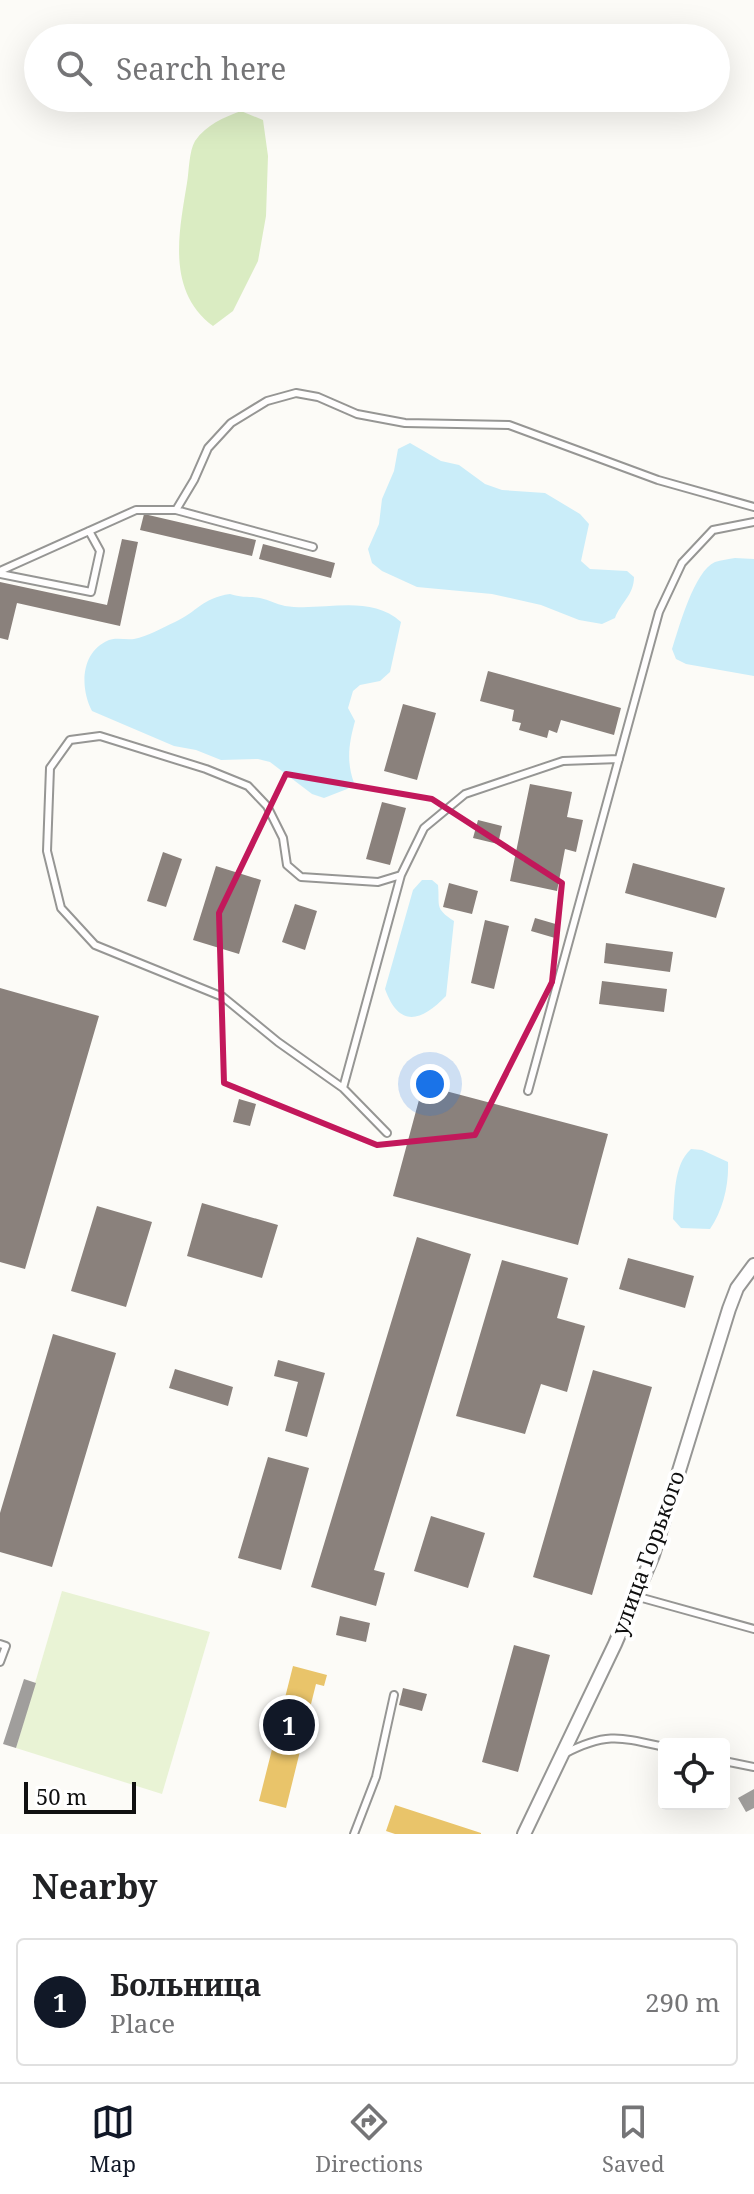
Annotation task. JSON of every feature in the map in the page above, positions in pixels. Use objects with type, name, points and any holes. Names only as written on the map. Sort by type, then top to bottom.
[{"type":"street","name":"улица Горького","points":[[524,1834],[615,1644],[653,1555],[729,1309],[737,1288],[754,1265]]},
{"type":"lane","points":[[176,510],[208,448],[231,423],[267,401],[296,393],[318,397],[357,414],[405,423],[509,425],[658,480],[754,507]]},
{"type":"lane","points":[[0,572],[136,510],[176,510],[313,547]]},
{"type":"lane","points":[[528,1091],[659,612],[682,563],[713,530],[754,522]]},
{"type":"lane","points":[[0,572],[91,592],[100,551],[89,531]]},
{"type":"lane","points":[[387,1133],[343,1088],[278,1042],[223,997],[95,945],[61,908],[47,851],[50,768],[70,740],[100,736],[206,769],[248,786],[267,806],[283,838],[287,865],[301,877],[378,882],[401,875]]},
{"type":"lane","points":[[343,1088],[401,875],[424,828],[465,794],[563,761],[619,759]]},
{"type":"lane","points":[[635,1596],[754,1629]]},
{"type":"lane","points":[[0,1644],[6,1646],[0,1662]]},
{"type":"lane","points":[[354,1834],[376,1777],[394,1695]]},
{"type":"lane","points":[[560,1756],[588,1741],[617,1737],[658,1746]]},
{"type":"lane","points":[[730,1762],[754,1767]]},
{"type":"highlighted area","points":[[286,774],[432,799],[562,883],[552,982],[475,1135],[377,1145],[224,1083],[219,913]]},
{"type":"green space","points":[[243,112],[263,120],[268,156],[266,216],[258,261],[233,311],[213,326],[198,312],[188,296],[179,260],[179,241],[193,145],[210,126]]},
{"type":"green space","points":[[62,1591],[210,1632],[162,1794],[16,1748]]},
{"type":"water","points":[[410,443],[441,461],[459,465],[485,484],[502,490],[545,493],[580,514],[589,524],[581,561],[590,569],[627,571],[634,577],[632,589],[615,618],[602,624],[492,594],[417,587],[372,563],[368,549],[379,524],[382,499],[394,471],[398,449]]},
{"type":"water","points":[[735,558],[754,559],[754,676],[686,664],[676,659],[672,649],[700,576],[715,562]]},
{"type":"water","points":[[230,594],[260,598],[285,606],[375,608],[401,622],[390,672],[380,681],[360,685],[353,691],[348,708],[355,721],[349,752],[354,783],[347,789],[324,798],[312,794],[270,762],[258,759],[221,760],[196,750],[174,746],[92,711],[84,682],[85,671],[92,653],[99,646],[112,639],[134,639],[150,634],[183,618],[206,602]]},
{"type":"water","points":[[422,880],[432,880],[438,885],[441,909],[454,921],[446,996],[428,1011],[411,1017],[397,1010],[385,989],[413,890]]},
{"type":"water","points":[[691,1149],[702,1150],[728,1162],[724,1197],[710,1229],[681,1228],[673,1219],[678,1172]]},
{"type":"building: Homes","points":[[293,1666],[327,1675],[324,1686],[316,1684],[309,1712],[303,1711],[297,1738],[303,1739],[286,1808],[259,1801]]},
{"type":"building: Homes","points":[[395,1805],[481,1834],[395,1834],[386,1831]]},
{"type":"building: Industry","points":[[144,514],[256,540],[252,556],[140,530]]},
{"type":"building: Industry","points":[[122,539],[138,542],[120,626],[17,603],[8,640],[0,638],[0,582],[107,605]]},
{"type":"building: Industry","points":[[263,544],[335,563],[331,578],[259,559]]},
{"type":"building: Industry","points":[[488,671],[621,708],[614,735],[561,720],[557,733],[549,730],[547,738],[519,730],[521,723],[512,721],[514,710],[480,701]]},
{"type":"building: Industry","points":[[403,704],[436,713],[417,780],[384,771]]},
{"type":"building: Industry","points":[[530,784],[572,792],[567,817],[583,820],[576,852],[565,849],[557,891],[510,881]]},
{"type":"building: Industry","points":[[382,802],[406,808],[390,865],[366,859]]},
{"type":"building: Industry","points":[[478,820],[502,826],[498,844],[473,838]]},
{"type":"building: Industry","points":[[163,852],[182,859],[166,907],[147,901]]},
{"type":"building: Industry","points":[[633,863],[725,888],[716,918],[625,893]]},
{"type":"building: Industry","points":[[216,866],[261,880],[239,954],[193,940]]},
{"type":"building: Industry","points":[[449,883],[478,891],[472,914],[443,907]]},
{"type":"building: Industry","points":[[295,904],[317,911],[305,950],[282,942]]},
{"type":"building: Industry","points":[[535,918],[559,925],[555,938],[531,931]]},
{"type":"building: Industry","points":[[485,920],[509,926],[494,989],[471,983]]},
{"type":"building: Industry","points":[[606,943],[673,952],[670,972],[604,963]]},
{"type":"building: Industry","points":[[602,981],[667,989],[664,1012],[599,1004]]},
{"type":"building: Industry","points":[[0,988],[99,1016],[25,1269],[0,1262]]},
{"type":"building: Industry","points":[[423,1085],[608,1134],[578,1245],[393,1196]]},
{"type":"building: Industry","points":[[239,1099],[256,1104],[250,1126],[233,1122]]},
{"type":"building: Industry","points":[[202,1203],[278,1225],[262,1278],[187,1256]]},
{"type":"building: Industry","points":[[97,1206],[152,1222],[126,1307],[71,1291]]},
{"type":"building: Industry","points":[[417,1237],[471,1254],[374,1570],[385,1573],[376,1606],[311,1587]]},
{"type":"building: Industry","points":[[628,1258],[694,1276],[685,1308],[619,1289]]},
{"type":"building: Industry","points":[[502,1260],[568,1278],[557,1318],[585,1326],[567,1392],[541,1384],[525,1434],[456,1416]]},
{"type":"building: Industry","points":[[53,1334],[116,1353],[52,1567],[0,1552],[0,1513]]},
{"type":"building: Industry","points":[[278,1360],[325,1373],[307,1437],[285,1431],[298,1382],[274,1376]]},
{"type":"building: Industry","points":[[175,1369],[233,1387],[228,1406],[169,1388]]},
{"type":"building: Industry","points":[[593,1370],[652,1387],[592,1595],[533,1577]]},
{"type":"building: Industry","points":[[268,1457],[309,1468],[281,1570],[238,1558]]},
{"type":"building: Industry","points":[[431,1516],[485,1533],[468,1588],[414,1571]]},
{"type":"building: Industry","points":[[340,1616],[370,1623],[366,1642],[336,1635]]},
{"type":"building: Industry","points":[[514,1645],[550,1655],[518,1772],[482,1762]]},
{"type":"building: Industry","points":[[403,1688],[427,1694],[422,1711],[399,1705]]},
{"type":"building: Other","points":[[24,1679],[36,1683],[16,1748],[3,1744]]},
{"type":"building: Other","points":[[754,1789],[754,1808],[746,1812],[738,1798]]},
{"type":"place","name":"Больница","points":[[289,1725]]}]
